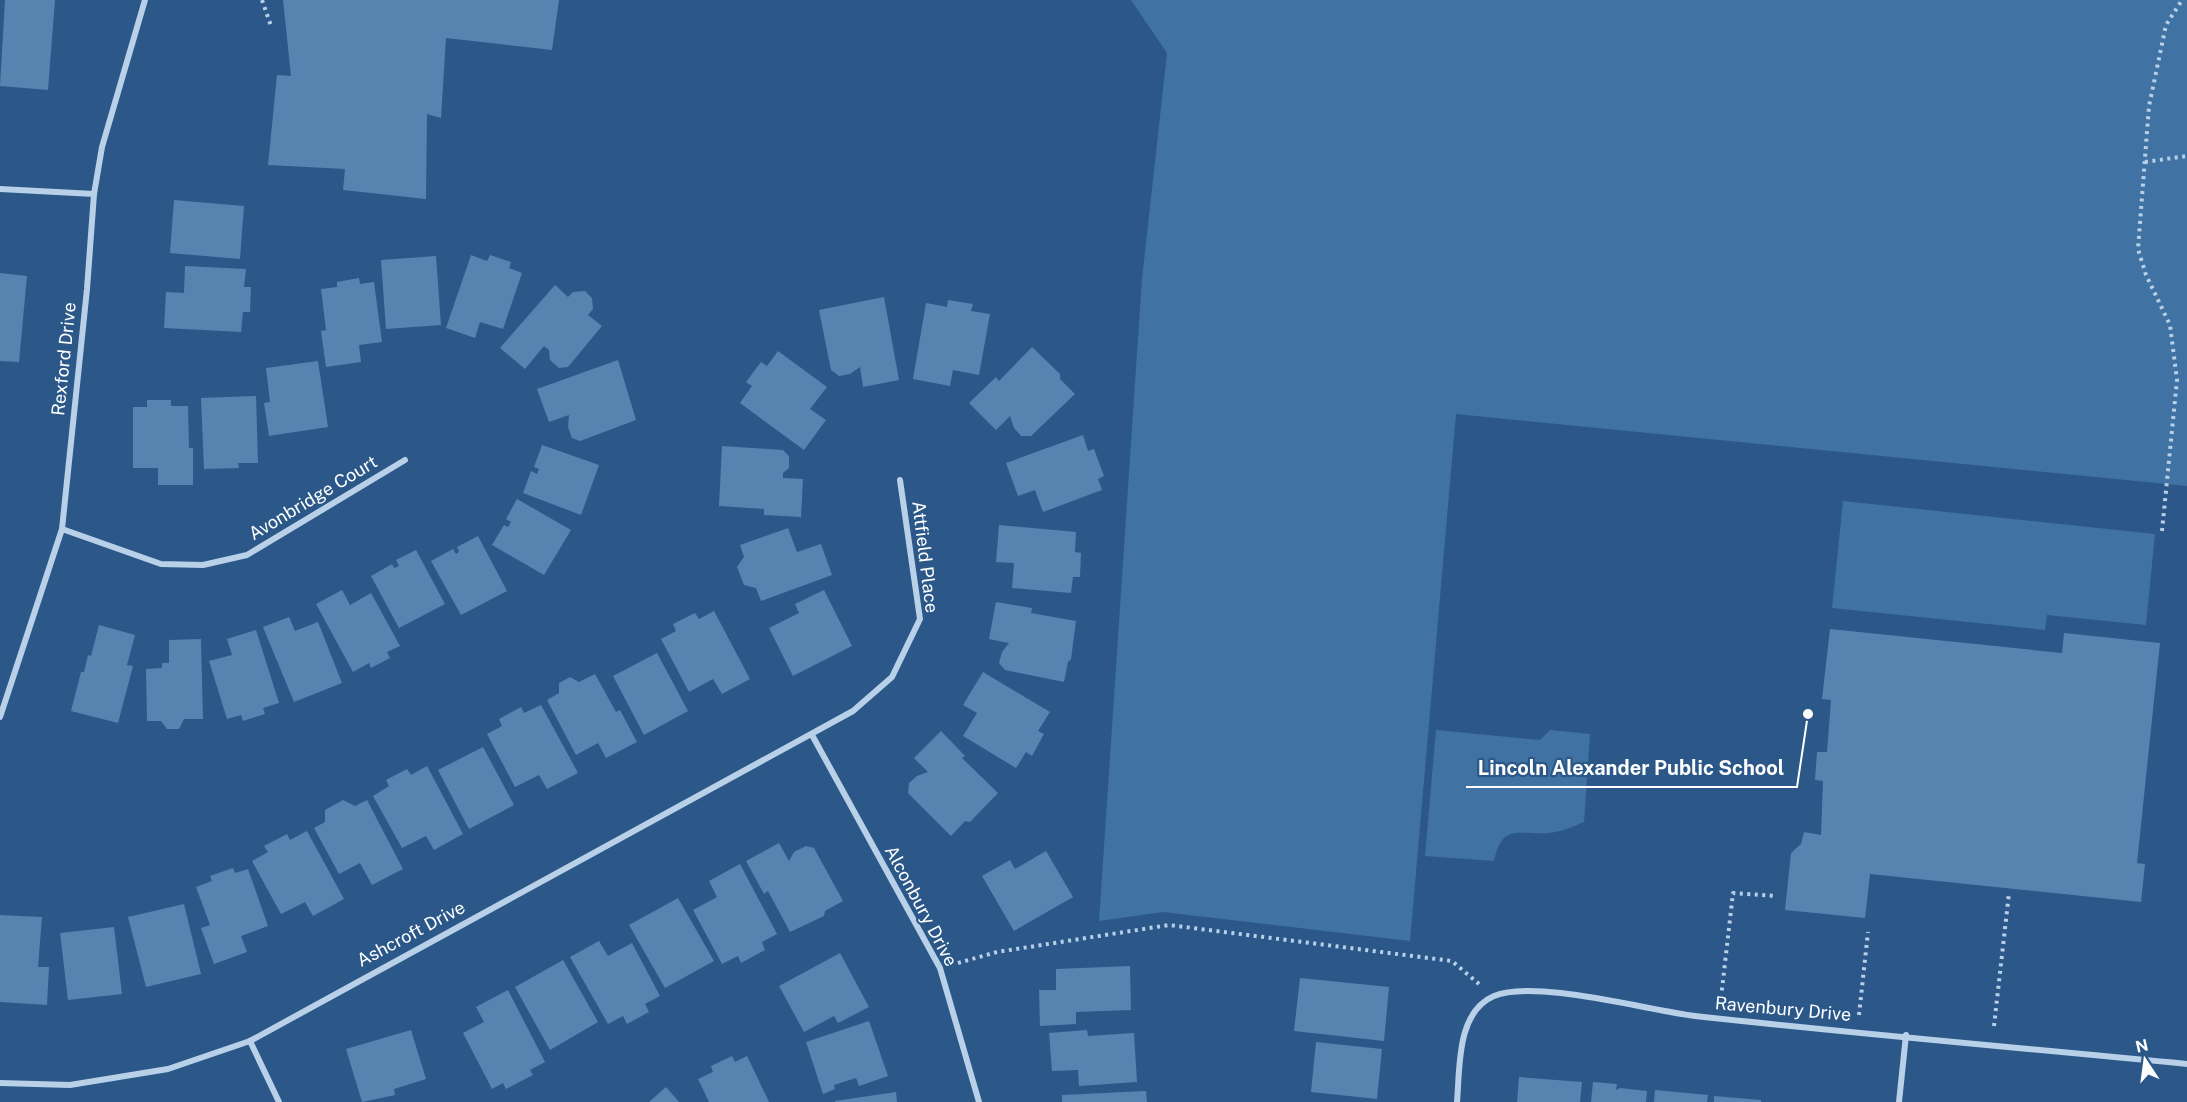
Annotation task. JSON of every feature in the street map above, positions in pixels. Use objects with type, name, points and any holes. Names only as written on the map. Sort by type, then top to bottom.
[{"type":"street","name":"Rexford Drive","points":[[0,717],[62,529],[87,289],[93,194],[102,147],[145,0]]},
{"type":"street","points":[[0,189],[93,194]]},
{"type":"street","name":"Avonbridge Court","points":[[62,529],[161,564],[203,565],[247,555],[405,460]]},
{"type":"street","name":"Attfield Place","points":[[812,735],[853,711],[892,677],[920,619],[900,480]]},
{"type":"street","name":"Alconbury Drive","points":[[812,735],[940,968],[979,1102]]},
{"type":"street","name":"Ashcroft Drive","points":[[0,1083],[70,1085],[168,1069],[249,1041],[812,735]]},
{"type":"street","name":"Ravenbury Drive","points":[[1493,997],[1530,990],[1719,1018],[2187,1064]]},
{"type":"street","points":[[1457,1102],[1462,1044],[1465,1034],[1472,1015],[1493,997]]},
{"type":"street","points":[[1899,1102],[1906,1035]]},
{"type":"street","points":[[249,1041],[279,1102]]},
{"type":"path","points":[[262,0],[271,26]]},
{"type":"path","points":[[2162,531],[2177,380],[2170,325],[2146,275],[2138,249],[2149,106],[2166,25],[2182,0]]},
{"type":"path","points":[[2145,162],[2187,156]]},
{"type":"path","points":[[1719,1018],[1733,893],[1776,896]]},
{"type":"path","points":[[1992,1044],[2009,893]]},
{"type":"path","points":[[940,968],[997,952],[1170,925],[1452,961],[1493,997]]},
{"type":"path","points":[[1857,1031],[1868,932]]},
{"type":"shaded area","points":[[1131,0],[2187,0],[2187,486],[1456,414],[1410,941],[1163,912],[1099,921],[1142,279],[1167,53]]},
{"type":"shaded area","points":[[1843,501],[2155,534],[2146,625],[2047,615],[2045,630],[1832,608]]},
{"type":"shaded area","points":[[1436,730],[1540,740],[1550,730],[1590,734],[1584,822],[1553,832],[1520,833],[1507,836],[1497,849],[1494,861],[1425,856]]},
{"type":"building","points":[[5,0],[55,0],[48,90],[0,86]]},
{"type":"building","points":[[283,0],[559,0],[552,50],[446,38],[441,118],[427,114],[426,199],[343,190],[345,169],[268,165],[277,75],[291,76]]},
{"type":"building","points":[[174,200],[244,206],[240,259],[170,253]]},
{"type":"building","points":[[471,255],[487,261],[490,255],[511,262],[509,268],[522,273],[503,329],[480,322],[475,338],[446,328]]},
{"type":"building","points":[[436,256],[441,325],[386,329],[381,260]]},
{"type":"building","points":[[185,266],[246,269],[244,287],[251,287],[250,312],[243,312],[241,332],[164,328],[166,292],[184,293]]},
{"type":"building","points":[[0,273],[27,276],[19,362],[0,361]]},
{"type":"building","points":[[359,278],[360,284],[374,282],[382,342],[359,345],[361,362],[326,367],[321,331],[326,330],[321,289],[337,287],[337,282]]},
{"type":"building","points":[[555,285],[568,297],[573,292],[585,291],[592,298],[593,309],[588,315],[602,326],[568,367],[559,368],[550,360],[549,350],[544,346],[525,369],[500,348]]},
{"type":"building","points":[[884,297],[899,380],[863,387],[860,367],[850,374],[839,376],[831,370],[819,310]]},
{"type":"building","points":[[948,300],[973,304],[971,311],[990,314],[979,375],[953,370],[950,386],[913,379],[926,303],[947,307]]},
{"type":"building","points":[[1032,347],[1060,374],[1060,379],[1075,394],[1031,436],[1021,436],[1014,428],[1010,416],[996,430],[969,403],[996,377],[999,381]]},
{"type":"building","points":[[778,351],[827,387],[810,409],[826,420],[804,450],[740,403],[752,386],[746,382],[761,362],[767,366]]},
{"type":"building","points":[[618,360],[636,420],[580,441],[572,438],[568,427],[569,415],[549,422],[537,389]]},
{"type":"building","points":[[318,361],[328,427],[269,436],[264,403],[270,402],[266,368]]},
{"type":"building","points":[[256,396],[258,463],[238,463],[239,468],[204,469],[201,398]]},
{"type":"building","points":[[147,400],[171,400],[171,406],[188,406],[189,448],[193,448],[193,485],[158,485],[158,468],[133,468],[133,407],[147,407]]},
{"type":"building","points":[[1083,435],[1088,451],[1094,449],[1104,476],[1098,479],[1102,490],[1043,512],[1035,490],[1018,496],[1006,463]]},
{"type":"building","points":[[542,445],[599,465],[581,515],[523,493],[531,471],[537,474],[539,469],[534,467]]},
{"type":"building","points":[[722,446],[783,450],[789,456],[789,468],[783,473],[783,478],[803,479],[801,517],[764,515],[764,509],[719,506]]},
{"type":"building","points":[[517,499],[571,530],[544,575],[492,545],[504,525],[508,527],[511,522],[506,519]]},
{"type":"building","points":[[999,525],[1076,532],[1075,552],[1081,553],[1080,577],[1073,577],[1071,593],[1012,588],[1014,563],[996,562]]},
{"type":"building","points":[[788,528],[797,552],[821,544],[832,575],[761,601],[756,588],[744,585],[737,567],[744,557],[740,545]]},
{"type":"building","points":[[478,536],[507,591],[461,615],[431,561],[453,549],[456,554],[459,552],[457,547]]},
{"type":"building","points":[[416,550],[445,604],[399,628],[371,576],[392,564],[394,568],[399,566],[396,560]]},
{"type":"building","points":[[342,590],[350,605],[371,593],[400,646],[387,652],[390,658],[371,668],[369,663],[353,672],[316,604]]},
{"type":"building","points":[[824,590],[852,646],[793,676],[769,628],[799,613],[795,604]]},
{"type":"building","points":[[996,602],[1032,608],[1031,613],[1076,621],[1071,659],[1068,662],[1064,682],[1005,670],[999,663],[1002,652],[1009,643],[989,639]]},
{"type":"building","points":[[714,611],[750,679],[722,694],[713,679],[689,692],[661,639],[676,631],[673,624],[695,613],[699,619]]},
{"type":"building","points":[[289,617],[295,631],[318,622],[342,683],[294,702],[263,627]]},
{"type":"building","points":[[99,625],[135,635],[127,665],[133,666],[118,723],[71,711],[81,672],[84,672],[88,655],[91,656]]},
{"type":"building","points":[[1830,629],[2062,653],[2064,633],[2160,643],[2137,863],[2145,864],[2141,902],[1870,874],[1865,918],[1785,910],[1791,853],[1801,844],[1804,832],[1821,835],[1823,781],[1815,780],[1817,752],[1827,752],[1831,700],[1822,699]]},
{"type":"building","points":[[256,630],[279,703],[263,708],[265,714],[243,721],[241,715],[227,719],[209,661],[232,655],[227,639]]},
{"type":"building","points":[[201,639],[203,719],[184,719],[179,729],[167,729],[161,721],[147,721],[146,669],[162,668],[162,663],[169,663],[169,640]]},
{"type":"building","points":[[657,653],[688,711],[644,735],[613,676]]},
{"type":"building","points":[[983,672],[1050,712],[1038,731],[1044,734],[1032,756],[1026,752],[1016,768],[963,736],[977,713],[963,705]]},
{"type":"building","points":[[595,674],[616,712],[620,710],[637,742],[606,758],[598,743],[576,755],[547,700],[559,693],[559,683],[570,677],[579,682]]},
{"type":"building","points":[[541,705],[578,773],[547,789],[539,775],[515,787],[487,734],[502,726],[499,719],[521,707],[524,713]]},
{"type":"building","points":[[941,731],[965,756],[962,758],[998,793],[970,822],[965,821],[951,836],[908,793],[909,783],[917,776],[928,772],[914,758]]},
{"type":"building","points":[[483,747],[514,805],[469,829],[438,770]]},
{"type":"building","points":[[427,766],[463,834],[434,850],[426,836],[402,848],[373,796],[389,786],[386,780],[407,769],[411,775]]},
{"type":"building","points":[[343,800],[355,806],[367,800],[403,869],[372,885],[360,863],[339,874],[314,828],[325,822],[325,810]]},
{"type":"building","points":[[307,831],[344,899],[313,916],[305,902],[281,914],[252,861],[268,852],[264,846],[287,834],[290,840]]},
{"type":"building","points":[[779,843],[789,861],[794,852],[806,846],[814,848],[843,901],[825,911],[824,916],[790,932],[768,891],[764,894],[746,861]]},
{"type":"building","points":[[1046,851],[1073,897],[1014,931],[982,876],[1010,860],[1015,869]]},
{"type":"building","points":[[740,864],[777,934],[762,942],[765,950],[741,963],[738,956],[722,964],[693,910],[717,897],[709,881]]},
{"type":"building","points":[[233,868],[235,873],[248,869],[268,926],[241,936],[247,952],[214,964],[201,928],[210,925],[196,887],[212,881],[210,876]]},
{"type":"building","points":[[678,898],[714,961],[665,988],[629,925]]},
{"type":"building","points":[[184,904],[201,974],[146,987],[128,917]]},
{"type":"building","points":[[0,915],[42,917],[38,967],[49,967],[47,1005],[0,1002]]},
{"type":"building","points":[[114,927],[122,994],[68,1000],[60,933]]},
{"type":"building","points":[[599,941],[608,956],[632,943],[660,996],[645,1004],[649,1012],[627,1024],[623,1016],[608,1024],[570,957]]},
{"type":"building","points":[[840,953],[869,1007],[838,1023],[834,1016],[804,1032],[779,986]]},
{"type":"building","points":[[563,960],[598,1022],[550,1050],[515,987]]},
{"type":"building","points":[[1130,966],[1131,1010],[1076,1012],[1076,1024],[1040,1026],[1039,990],[1056,990],[1056,969]]},
{"type":"building","points":[[1300,978],[1389,987],[1384,1041],[1294,1031]]},
{"type":"building","points":[[508,990],[545,1062],[530,1070],[533,1075],[506,1089],[503,1083],[492,1089],[463,1033],[484,1022],[476,1007]]},
{"type":"building","points":[[869,1021],[888,1076],[859,1086],[856,1078],[834,1085],[835,1089],[823,1094],[806,1042]]},
{"type":"building","points":[[411,1030],[426,1079],[394,1089],[395,1095],[362,1102],[346,1049]]},
{"type":"building","points":[[1087,1030],[1088,1036],[1134,1033],[1137,1082],[1079,1086],[1078,1070],[1052,1071],[1049,1033]]},
{"type":"building","points":[[1316,1042],[1382,1049],[1377,1099],[1311,1092]]},
{"type":"building","points":[[732,1056],[735,1062],[747,1056],[769,1102],[709,1102],[698,1079],[713,1072],[711,1066]]},
{"type":"building","points":[[1519,1077],[1582,1082],[1580,1102],[1517,1102]]},
{"type":"building","points":[[1593,1082],[1617,1084],[1616,1090],[1620,1088],[1647,1091],[1646,1102],[1591,1102]]},
{"type":"building","points":[[666,1087],[679,1102],[649,1102]]},
{"type":"building","points":[[1655,1090],[1708,1095],[1707,1102],[1654,1102]]},
{"type":"building","points":[[1146,1091],[1147,1102],[1062,1102],[1062,1095]]},
{"type":"building","points":[[896,1092],[897,1102],[835,1102],[835,1101]]},
{"type":"building","points":[[1714,1096],[1761,1100],[1761,1102],[1714,1102]]},
{"type":"place","name":"Lincoln Alexander Public School","points":[[1808,714]]}]
